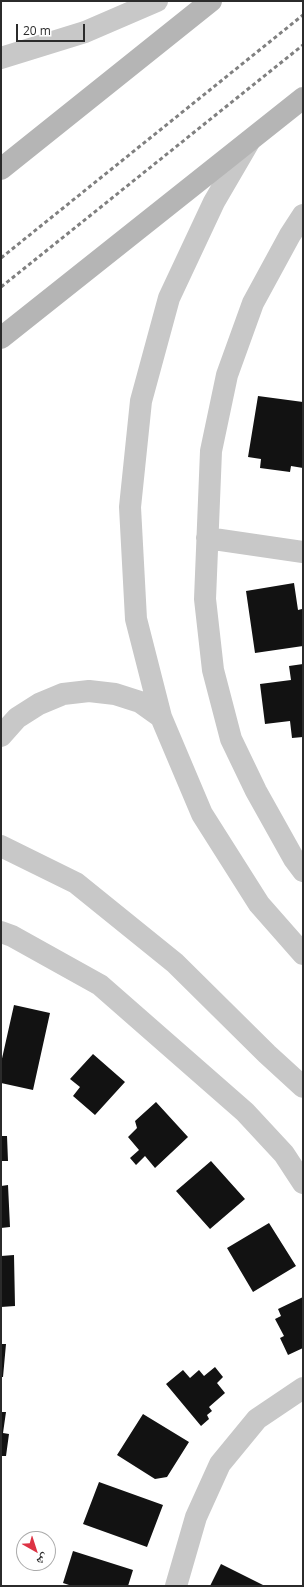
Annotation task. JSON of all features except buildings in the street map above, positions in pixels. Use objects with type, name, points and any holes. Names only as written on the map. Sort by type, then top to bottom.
[{"type":"main road","points":[[1,169],[211,1]]},
{"type":"main road","points":[[1,338],[303,98]]},
{"type":"street","points":[[1,58],[85,32],[157,1]]},
{"type":"street","points":[[249,142],[214,202],[169,298],[141,401],[130,507],[136,619],[162,717],[202,814],[259,904],[303,954]]},
{"type":"street","points":[[303,215],[290,235],[253,303],[226,375],[211,451],[205,599],[213,670],[232,739],[256,791],[294,859],[303,871]]},
{"type":"street","points":[[207,538],[303,552]]},
{"type":"street","points":[[1,736],[17,718],[39,704],[63,694],[89,691],[115,694],[140,702],[162,717]]},
{"type":"street","points":[[1,846],[76,883],[175,963],[267,1054],[303,1087]]},
{"type":"street","points":[[1,932],[12,936],[100,985],[245,1112],[284,1154],[303,1183]]},
{"type":"street","points":[[176,1586],[196,1517],[220,1464],[257,1419],[303,1388]]},
{"type":"railway","points":[[1,258],[303,15]]},
{"type":"railway","points":[[1,287],[303,45]]}]
